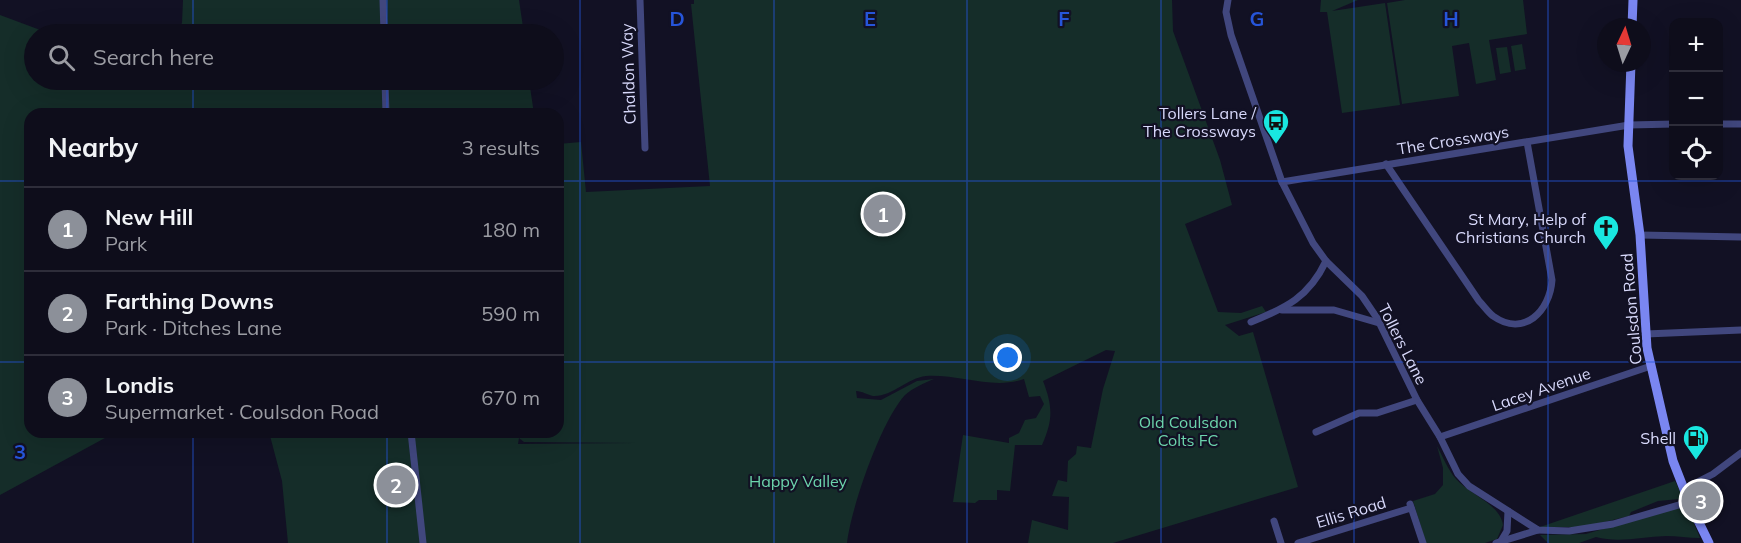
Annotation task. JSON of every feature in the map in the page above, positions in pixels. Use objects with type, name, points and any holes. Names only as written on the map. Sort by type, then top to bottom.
[{"type":"main road","points":[[1632,18],[1633,0]]},
{"type":"main road","name":"Coulsdon Road","points":[[1631,72],[1630,168],[1640,235],[1646,334],[1651,366],[1673,461],[1689,502],[1709,543]]},
{"type":"street","points":[[383,0],[384,24]]},
{"type":"street","name":"Chaldon Way","points":[[640,0],[645,148]]},
{"type":"street","name":"Tollers Lane","points":[[1228,0],[1226,12],[1231,35],[1282,182],[1313,243],[1326,261],[1362,296],[1380,323],[1417,400],[1440,437],[1459,475],[1469,486],[1538,530]]},
{"type":"street","points":[[386,90],[387,108]]},
{"type":"street","name":"The Crossways","points":[[1282,182],[1629,125],[1669,124]]},
{"type":"street","points":[[1723,124],[1741,124]]},
{"type":"street","points":[[1386,164],[1479,302],[1493,316],[1511,323],[1529,321],[1542,312],[1551,294],[1552,280],[1527,142]]},
{"type":"street","points":[[1640,235],[1741,237]]},
{"type":"street","points":[[1251,322],[1282,310],[1310,287],[1326,261]]},
{"type":"street","points":[[1282,310],[1334,310],[1380,323]]},
{"type":"street","points":[[1646,334],[1741,330]]},
{"type":"street","name":"Lacey Avenue","points":[[1440,437],[1651,366]]},
{"type":"street","points":[[1316,432],[1359,413],[1377,412],[1417,400]]},
{"type":"street","points":[[412,438],[423,543]]},
{"type":"street","points":[[1684,489],[1713,474],[1741,453]]},
{"type":"street","points":[[1499,542],[1538,530],[1569,531],[1613,524],[1689,502]]},
{"type":"street","name":"Ellis Road","points":[[1298,543],[1411,506],[1423,543]]},
{"type":"street","points":[[1499,542],[1507,531],[1508,511]]},
{"type":"street","points":[[1274,521],[1281,543]]},
{"type":"green space","points":[[183,0],[519,0],[523,24],[181,24]]},
{"type":"green space","points":[[694,0],[1172,0],[1173,31],[1220,160],[1232,205],[1185,224],[1218,312],[1241,313],[1262,306],[1266,312],[1225,325],[1239,336],[1253,332],[1298,487],[1113,543],[1028,543],[1032,520],[1068,530],[1069,497],[1052,496],[1058,480],[1067,482],[1068,461],[1076,454],[1077,446],[1091,448],[1103,389],[1115,351],[1106,350],[1043,381],[1050,406],[1050,421],[1046,436],[1042,445],[1015,445],[1010,491],[997,490],[997,500],[979,500],[975,503],[953,502],[963,435],[1009,443],[1009,438],[1019,433],[1025,420],[1036,418],[1044,404],[1040,396],[1029,397],[1024,379],[1000,383],[926,376],[912,380],[880,396],[856,391],[857,398],[881,400],[917,381],[934,379],[905,395],[886,424],[868,466],[854,509],[847,543],[288,543],[282,481],[271,438],[519,438],[564,438],[564,143],[581,142],[586,192],[710,186],[691,4],[694,4]],"holes":[[[519,438],[524,442],[635,443],[518,444]]]},
{"type":"green space","points":[[1321,0],[1358,0],[1332,11],[1385,3],[1400,105],[1342,113],[1327,12],[1320,12]]},
{"type":"green space","points":[[1405,0],[1523,0],[1527,34],[1489,40],[1496,80],[1476,84],[1469,43],[1452,46],[1459,96],[1402,104],[1387,3]]},
{"type":"green space","points":[[0,15],[24,24],[24,90],[530,90],[533,108],[24,108],[24,438],[105,438],[0,495]]},
{"type":"green space","points":[[1522,44],[1526,69],[1515,71],[1511,46]]},
{"type":"green space","points":[[1507,47],[1511,72],[1500,74],[1496,48]]},
{"type":"green space","points":[[1437,446],[1456,479],[1490,505],[1501,518],[1503,525],[1497,539],[1485,543],[1426,543],[1413,501],[1435,494],[1443,485],[1443,468]]},
{"type":"green space","points":[[1675,481],[1682,495],[1679,499],[1658,501],[1631,512],[1629,516],[1584,527],[1540,527]]},
{"type":"green space","points":[[1687,507],[1700,538],[1666,536],[1613,540],[1596,537],[1579,543],[1548,543],[1540,535],[1586,534],[1667,510]]},
{"type":"place","name":"Tollers Lane / The Crossways","points":[[1276,145]]},
{"type":"place","name":"New Hill","points":[[883,214]]},
{"type":"place","name":"St Mary, Help of Christians Church","points":[[1606,251]]},
{"type":"place","name":"Shell","points":[[1696,461]]},
{"type":"place","name":"Farthing Downs","points":[[396,485]]},
{"type":"place","name":"Londis","points":[[1701,501]]},
{"type":"park label","name":"Old Coulsdon Colts FC","points":[[1188,431]]},
{"type":"park label","name":"Happy Valley","points":[[798,481]]}]
